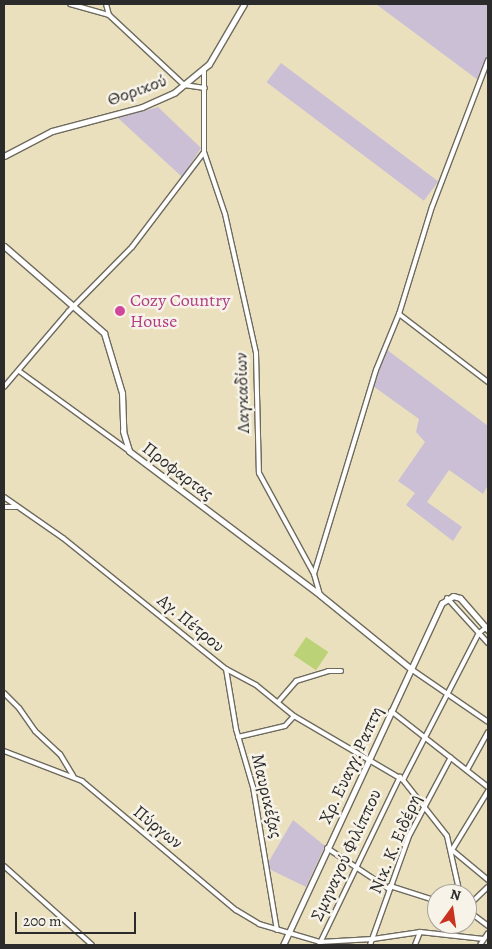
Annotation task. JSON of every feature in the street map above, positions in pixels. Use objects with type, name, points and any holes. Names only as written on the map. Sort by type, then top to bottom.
[{"type":"street","points":[[70,4],[108,15],[184,85],[205,88]]},
{"type":"street","points":[[106,4],[108,15]]},
{"type":"street","name":"Θορικού","points":[[4,156],[52,131],[142,107],[184,85],[204,69],[244,4]]},
{"type":"street","points":[[314,574],[376,370],[399,314],[432,207],[488,60]]},
{"type":"street","name":"Λαγκαδίων","points":[[204,69],[204,152],[225,214],[256,354],[259,473],[314,574],[320,595]]},
{"type":"street","points":[[4,387],[74,307],[132,247],[204,152]]},
{"type":"street","name":"Προφαρτας","points":[[4,246],[104,333],[122,393],[123,431],[129,451],[320,595],[411,669]]},
{"type":"street","points":[[399,314],[488,382]]},
{"type":"street","points":[[19,371],[129,451]]},
{"type":"street","name":"Αγ. Πέτρου","points":[[4,497],[63,538],[226,669],[256,685],[294,716],[369,758],[402,779]]},
{"type":"street","points":[[4,507],[17,507]]},
{"type":"street","points":[[447,598],[460,598],[488,628]]},
{"type":"street","points":[[447,598],[488,643]]},
{"type":"street","name":"Χρ. Ευαγγ. Ραπτη","points":[[283,945],[391,711],[447,598]]},
{"type":"street","name":"Σμηναγού Φιλίππου","points":[[319,944],[355,866],[427,737],[479,633],[488,628]]},
{"type":"street","name":"Μαυρικέζας","points":[[226,669],[238,737],[253,787],[277,930]]},
{"type":"street","points":[[411,669],[488,722]]},
{"type":"street","points":[[278,702],[296,681],[328,671],[341,671]]},
{"type":"street","points":[[4,694],[63,758],[73,776]]},
{"type":"street","points":[[391,711],[488,786]]},
{"type":"street","points":[[238,737],[284,726],[294,716]]},
{"type":"street","points":[[467,770],[488,732]]},
{"type":"street","name":"Πύργων","points":[[4,751],[73,776],[243,915],[277,930],[289,932],[319,944]]},
{"type":"street","name":"Νικ. Κ. Ειδέρη","points":[[370,945],[390,887],[424,807],[451,757]]},
{"type":"street","points":[[402,779],[447,836],[452,850],[458,884]]},
{"type":"street","points":[[452,850],[488,792]]},
{"type":"street","points":[[327,848],[390,887],[427,898]]},
{"type":"street","points":[[452,850],[488,880]]},
{"type":"street","points":[[4,866],[92,945]]},
{"type":"street","points":[[477,899],[488,887]]},
{"type":"street","points":[[477,917],[488,926]]},
{"type":"street","points":[[319,944],[420,932],[484,939]]},
{"type":"street","points":[[415,945],[420,932]]},
{"type":"street","points":[[480,945],[488,933]]},
{"type":"street","points":[[319,944],[326,945]]},
{"type":"shaded area","points":[[376,4],[488,4],[488,56],[478,80]]},
{"type":"shaded area","points":[[281,63],[438,182],[424,201],[267,82]]},
{"type":"shaded area","points":[[158,107],[201,148],[182,177],[118,118]]},
{"type":"shaded area","points":[[386,349],[488,426],[488,485],[483,494],[449,470],[427,502],[462,527],[453,541],[406,505],[415,493],[398,481],[425,442],[416,432],[419,419],[373,386]]},
{"type":"shaded area","points":[[293,820],[325,846],[306,887],[269,869],[268,863]]},
{"type":"green space","points":[[306,637],[328,652],[316,670],[294,655]]},
{"type":"place","name":"Cozy Country House","points":[[120,311]]}]
